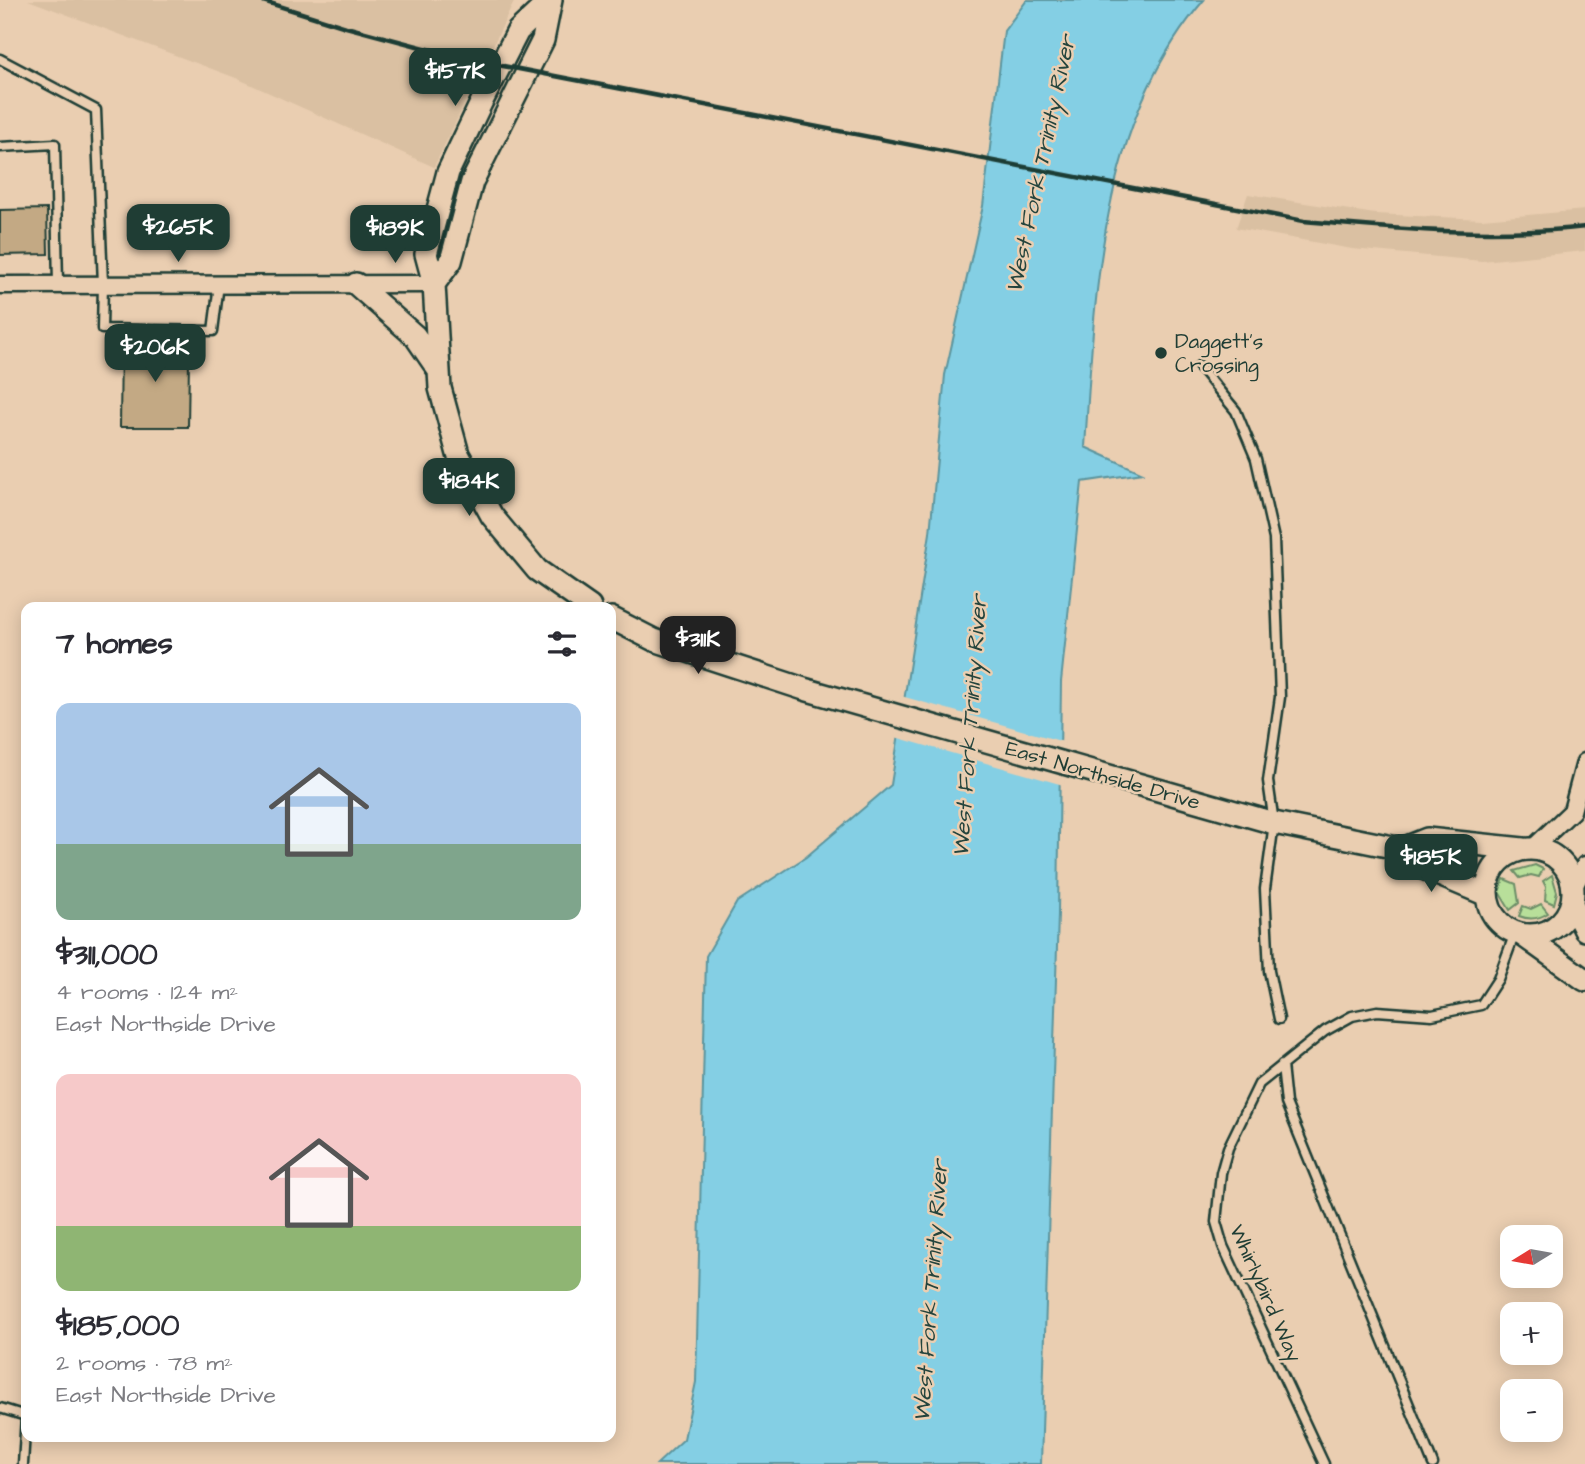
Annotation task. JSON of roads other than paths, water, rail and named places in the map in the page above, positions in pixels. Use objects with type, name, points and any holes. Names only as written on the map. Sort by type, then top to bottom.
[{"type":"street","points":[[551,0],[518,31],[448,172],[426,254],[434,284],[438,370],[458,454],[492,516],[537,570],[583,602]]},
{"type":"street","points":[[356,284],[415,336],[438,370]]},
{"type":"street","points":[[0,285],[434,284]]},
{"type":"street","name":"East Northside Drive","points":[[616,621],[654,640],[804,689],[1274,823],[1402,849],[1423,868],[1487,895]]},
{"type":"street","points":[[1585,762],[1572,811],[1528,849],[1499,862],[1491,874],[1487,895],[1493,915],[1502,926],[1585,980]]},
{"type":"street","name":"East Northside Drive","points":[[1402,849],[1427,839],[1528,849]]},
{"type":"street","points":[[1528,849],[1552,855],[1562,863],[1585,930]]},
{"type":"street","points":[[1518,934],[1543,934],[1556,927],[1573,897],[1585,864]]},
{"type":"lane","points":[[0,59],[96,110],[103,284],[102,329],[213,331],[219,283]]},
{"type":"lane","points":[[0,147],[55,144],[58,284]]},
{"type":"lane","points":[[1199,366],[1236,411],[1256,459],[1274,539],[1280,697],[1268,781],[1274,823],[1265,889],[1269,971],[1279,1019]]},
{"type":"lane","name":"Whirlybird Way","points":[[1324,1464],[1223,1246],[1216,1222],[1216,1196],[1228,1148],[1259,1084],[1325,1031],[1352,1016],[1377,1011],[1432,1015],[1481,1005],[1498,979],[1518,934]]},
{"type":"lane","points":[[1282,1065],[1286,1103],[1433,1464]]},
{"type":"lane","points":[[0,1408],[21,1414]]},
{"type":"lane","points":[[23,1464],[24,1442]]},
{"type":"water","name":"West Fork Trinity River","points":[[1027,0],[1204,0],[1169,48],[1143,100],[1123,155],[1109,212],[1099,271],[1085,447],[1143,473],[1082,482],[1061,682],[1058,914],[1041,1464],[657,1464],[684,1439],[696,1382],[706,956],[737,902],[806,857],[891,785],[930,533],[945,375],[983,206],[1004,31]]},
{"type":"railway","points":[[260,0],[346,27],[462,58],[1304,221],[1480,232],[1585,227]]},
{"type":"place","name":"Daggett's Crossing","points":[[1161,353]]}]
